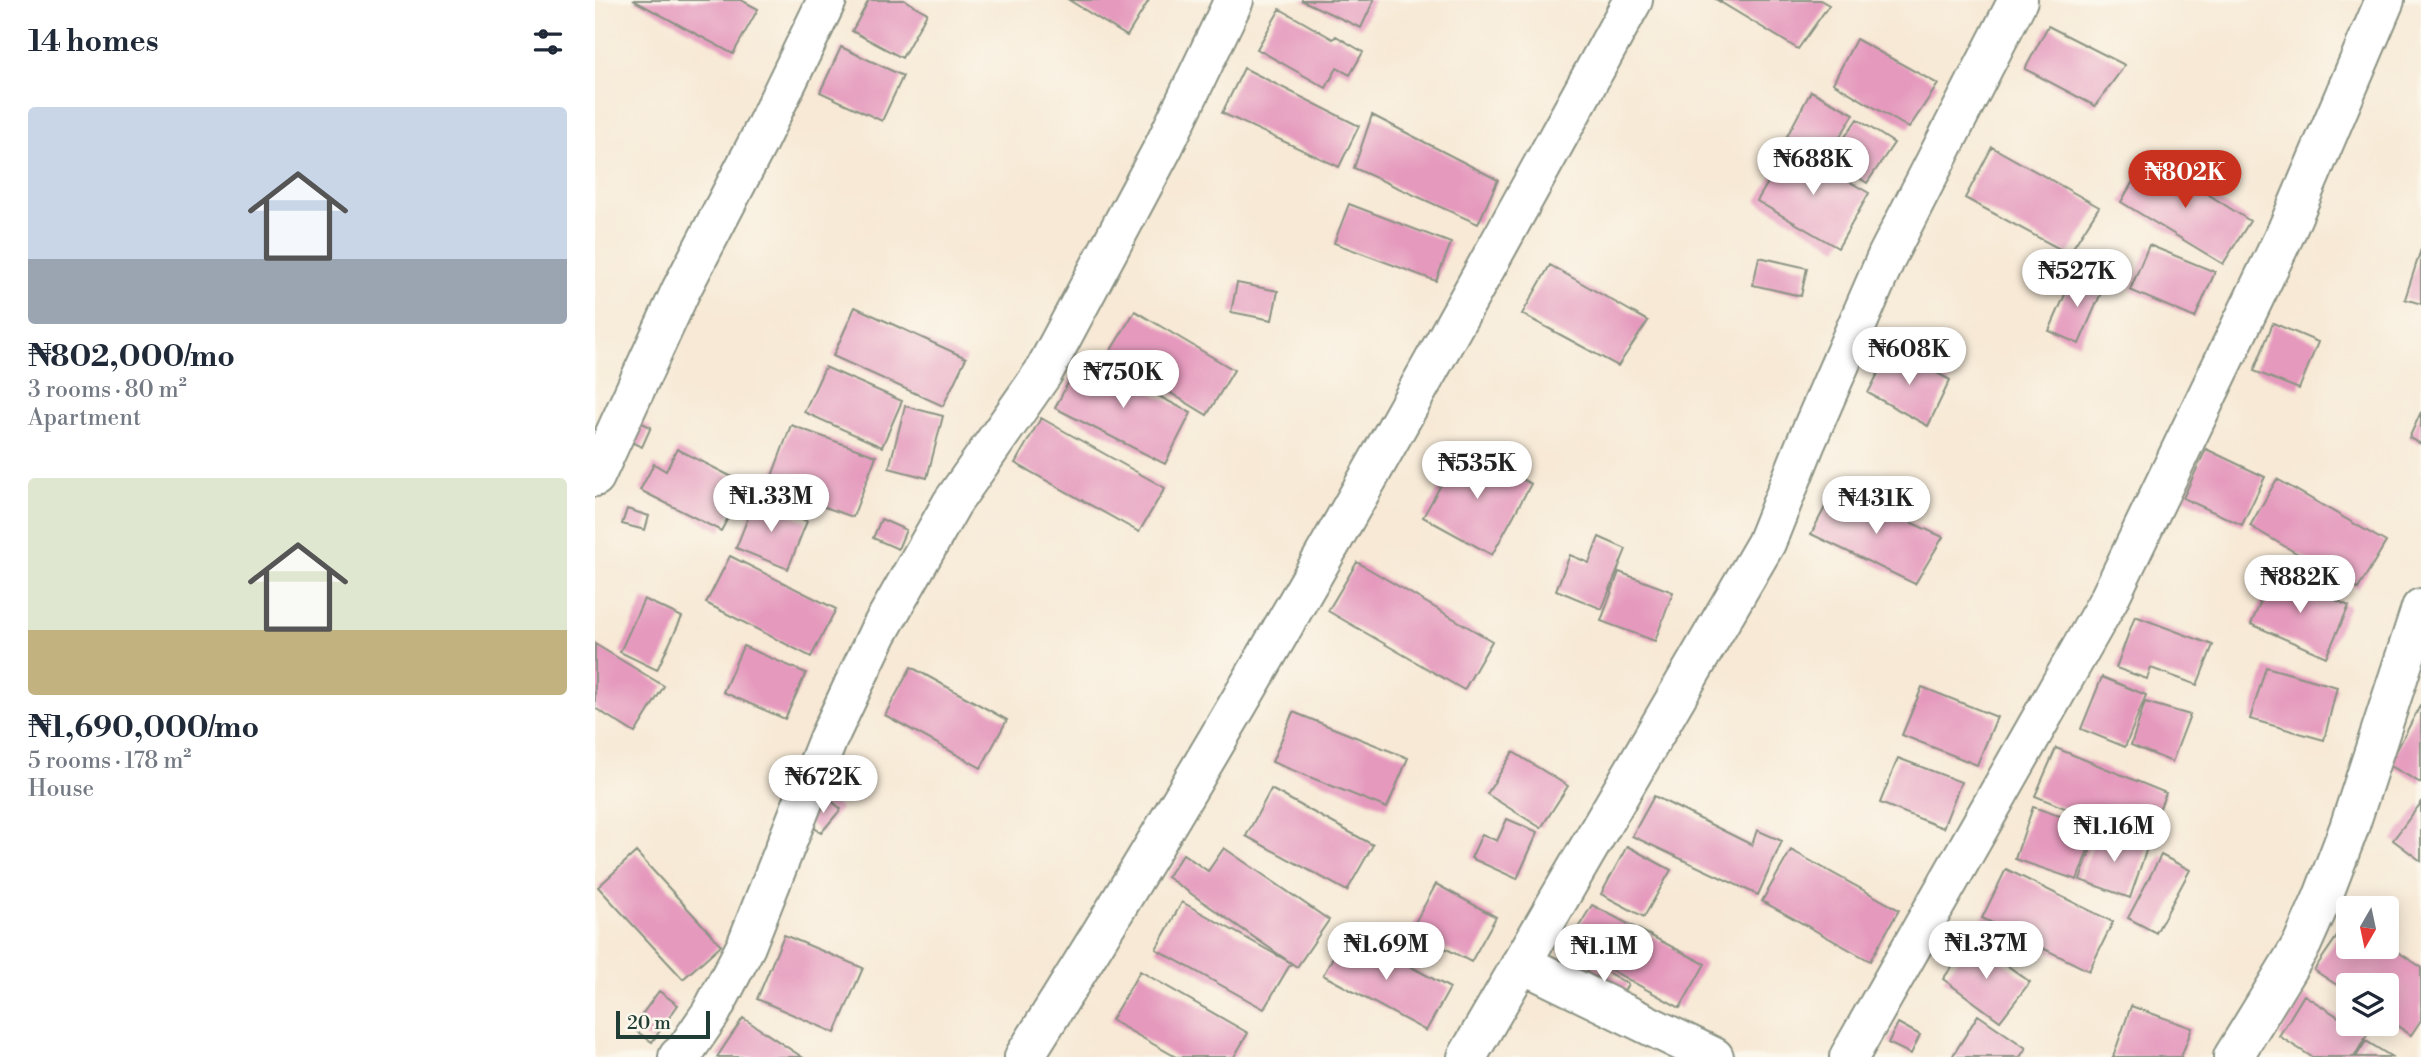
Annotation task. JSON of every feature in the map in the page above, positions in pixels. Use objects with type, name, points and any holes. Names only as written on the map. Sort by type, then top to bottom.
[{"type":"street","points":[[595,477],[681,290],[758,144],[827,0]]},
{"type":"street","points":[[678,1057],[711,1013],[746,946],[828,739],[878,633],[952,503],[1043,373],[1164,146],[1234,0]]},
{"type":"street","points":[[1024,1057],[1126,895],[1430,370],[1633,0]]},
{"type":"street","points":[[1467,1057],[1766,542],[1887,256],[2018,0]]},
{"type":"street","points":[[1849,1057],[2109,599],[2287,230],[2385,0]]},
{"type":"street","points":[[2233,1057],[2302,944],[2322,899],[2349,828],[2421,608]]},
{"type":"street","points":[[1521,963],[1714,1057]]},
{"type":"building","points":[[633,0],[741,0],[758,9],[733,54]]},
{"type":"building","points":[[869,0],[904,0],[927,13],[902,58],[852,31]]},
{"type":"building","points":[[1069,0],[1149,0],[1127,36]]},
{"type":"building","points":[[1301,0],[1374,0],[1361,28]]},
{"type":"building","points":[[1717,0],[1820,0],[1829,5],[1798,49]]},
{"type":"building","points":[[1280,9],[1333,39],[1336,36],[1363,52],[1350,75],[1337,68],[1326,88],[1257,49]]},
{"type":"building","points":[[2048,26],[2125,65],[2095,106],[2025,69]]},
{"type":"building","points":[[1856,39],[1938,84],[1909,128],[1833,83]]},
{"type":"building","points":[[841,47],[903,76],[882,121],[820,92]]},
{"type":"building","points":[[1244,68],[1359,126],[1339,167],[1222,113]]},
{"type":"building","points":[[1811,91],[1854,114],[1827,158],[1786,138]]},
{"type":"building","points":[[1372,115],[1498,180],[1478,224],[1354,168]]},
{"type":"building","points":[[1857,119],[1894,143],[1867,183],[1830,159]]},
{"type":"building","points":[[1789,147],[1869,193],[1838,248],[1757,201]]},
{"type":"building","points":[[1992,147],[2099,207],[2069,254],[1965,198]]},
{"type":"building","points":[[2148,156],[2250,221],[2223,264],[2121,202]]},
{"type":"building","points":[[1349,204],[1451,243],[1436,281],[1334,243]]},
{"type":"building","points":[[2149,245],[2215,272],[2195,318],[2130,290]]},
{"type":"building","points":[[2421,249],[2421,304],[2405,299]]},
{"type":"building","points":[[1759,257],[1807,268],[1801,296],[1753,285]]},
{"type":"building","points":[[1550,265],[1648,321],[1618,366],[1522,314]]},
{"type":"building","points":[[2074,274],[2104,286],[2079,344],[2049,331]]},
{"type":"building","points":[[1237,283],[1278,291],[1272,320],[1231,312]]},
{"type":"building","points":[[855,307],[966,358],[943,406],[833,356]]},
{"type":"building","points":[[1135,311],[1234,370],[1207,415],[1108,355]]},
{"type":"building","points":[[2273,323],[2318,342],[2299,389],[2254,371]]},
{"type":"building","points":[[1891,348],[1950,380],[1928,426],[1868,393]]},
{"type":"building","points":[[1082,356],[1191,413],[1165,464],[1055,408]]},
{"type":"building","points":[[825,367],[902,401],[882,447],[804,412]]},
{"type":"building","points":[[905,406],[943,416],[927,478],[889,468]]},
{"type":"building","points":[[2421,412],[2421,444],[2409,438]]},
{"type":"building","points":[[624,415],[651,427],[642,447],[615,435]]},
{"type":"building","points":[[1041,418],[1165,488],[1139,532],[1015,463]]},
{"type":"building","points":[[791,425],[876,456],[853,517],[768,487]]},
{"type":"building","points":[[1462,447],[1531,484],[1492,555],[1423,517]]},
{"type":"building","points":[[677,449],[746,484],[721,531],[640,490],[654,464],[666,471]]},
{"type":"building","points":[[2206,449],[2265,477],[2242,525],[2183,498]]},
{"type":"building","points":[[2277,479],[2386,542],[2358,589],[2250,526]]},
{"type":"building","points":[[1835,488],[1943,537],[1915,584],[1811,534]]},
{"type":"building","points":[[755,500],[807,521],[788,569],[736,548]]},
{"type":"building","points":[[627,509],[649,516],[645,530],[622,524]]},
{"type":"building","points":[[881,519],[906,530],[898,549],[873,538]]},
{"type":"building","points":[[1599,537],[1626,549],[1602,609],[1556,590],[1570,555],[1589,563]]},
{"type":"building","points":[[730,556],[836,609],[811,657],[706,603]]},
{"type":"building","points":[[1357,562],[1492,641],[1464,690],[1328,611]]},
{"type":"building","points":[[1619,572],[1673,592],[1655,641],[1601,621]]},
{"type":"building","points":[[2274,572],[2349,606],[2326,657],[2251,624]]},
{"type":"building","points":[[644,599],[682,617],[657,670],[620,652]]},
{"type":"building","points":[[2135,616],[2213,645],[2197,685],[2151,668],[2147,679],[2116,668]]},
{"type":"building","points":[[595,644],[664,686],[635,733],[595,708]]},
{"type":"building","points":[[743,646],[806,673],[785,719],[723,692]]},
{"type":"building","points":[[911,667],[1007,720],[981,768],[885,715]]},
{"type":"building","points":[[2266,667],[2337,687],[2324,740],[2250,719]]},
{"type":"building","points":[[2102,677],[2146,695],[2125,747],[2081,729]]},
{"type":"building","points":[[1922,687],[1997,717],[1977,765],[1902,735]]},
{"type":"building","points":[[2145,702],[2190,715],[2172,762],[2131,745]]},
{"type":"building","points":[[2421,704],[2421,783],[2389,765]]},
{"type":"building","points":[[1293,712],[1408,758],[1387,808],[1272,762]]},
{"type":"building","points":[[2056,748],[2166,793],[2146,841],[2035,796]]},
{"type":"building","points":[[1513,752],[1568,786],[1541,828],[1487,794]]},
{"type":"building","points":[[1898,758],[1961,782],[1943,828],[1880,803]]},
{"type":"building","points":[[1271,789],[1373,845],[1347,891],[1246,836]]},
{"type":"building","points":[[826,796],[841,809],[821,833],[805,820]]},
{"type":"building","points":[[1654,796],[1752,845],[1757,830],[1782,841],[1758,895],[1632,836]]},
{"type":"building","points":[[2421,803],[2421,861],[2393,840]]},
{"type":"building","points":[[2033,807],[2096,828],[2077,880],[2015,859]]},
{"type":"building","points":[[1507,819],[1538,832],[1517,879],[1471,858],[1482,834],[1497,841]]},
{"type":"building","points":[[2097,831],[2147,848],[2130,898],[2080,880]]},
{"type":"building","points":[[1627,846],[1671,870],[1644,917],[1601,894]]},
{"type":"building","points":[[1224,848],[1329,920],[1297,967],[1167,877],[1183,854],[1208,871]]},
{"type":"building","points":[[1791,850],[1899,910],[1870,961],[1762,901]]},
{"type":"building","points":[[636,852],[721,945],[683,979],[598,887]]},
{"type":"building","points":[[2161,855],[2190,870],[2156,933],[2128,918]]},
{"type":"building","points":[[2006,869],[2113,922],[2089,971],[1982,918]]},
{"type":"building","points":[[1436,884],[1496,917],[1471,962],[1411,930]]},
{"type":"building","points":[[1182,902],[1291,963],[1264,1009],[1156,949]]},
{"type":"building","points":[[1592,905],[1705,964],[1680,1008],[1567,946]]},
{"type":"building","points":[[1347,932],[1450,988],[1426,1031],[1323,975]]},
{"type":"building","points":[[784,935],[863,968],[835,1033],[757,999]]},
{"type":"building","points":[[2336,938],[2336,959],[2399,959],[2399,953],[2421,967],[2421,1020],[2411,1035],[2399,1027],[2399,973],[2336,973],[2336,984],[2314,970]]},
{"type":"building","points":[[1972,940],[2030,982],[2000,1021],[1943,979]]},
{"type":"building","points":[[1591,963],[1628,984],[1617,1004],[1580,984]]},
{"type":"building","points":[[1140,971],[1248,1033],[1234,1057],[1176,1057],[1111,1020]]},
{"type":"building","points":[[659,991],[678,1005],[652,1042],[632,1028]]},
{"type":"building","points":[[2304,995],[2336,1015],[2336,1036],[2366,1036],[2354,1057],[2312,1057],[2279,1036]]},
{"type":"building","points":[[2131,1006],[2192,1028],[2181,1057],[2113,1057]]},
{"type":"building","points":[[1978,1015],[2026,1048],[2020,1057],[1952,1057]]},
{"type":"building","points":[[743,1018],[802,1057],[717,1057]]},
{"type":"building","points":[[1898,1023],[1920,1035],[1911,1054],[1888,1043]]},
{"type":"building","points":[[2366,1041],[2392,1057],[2356,1057]]}]
